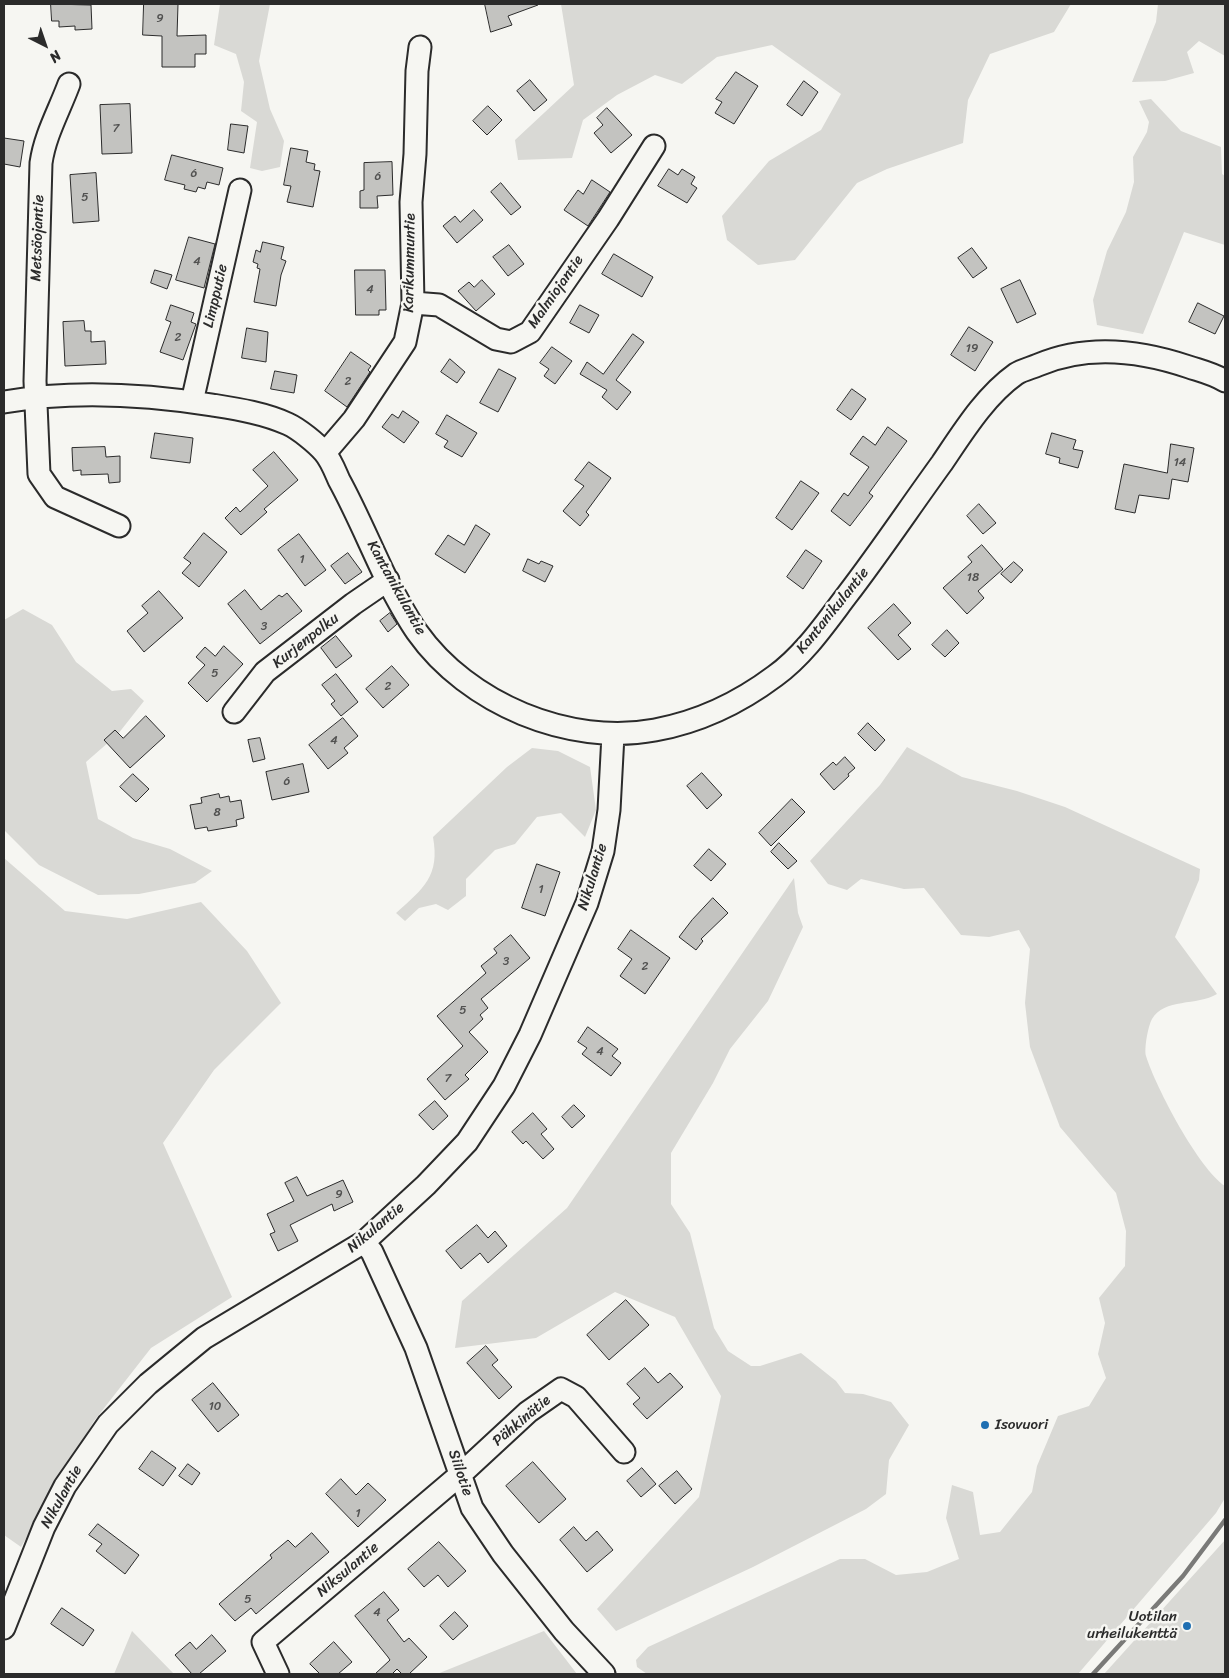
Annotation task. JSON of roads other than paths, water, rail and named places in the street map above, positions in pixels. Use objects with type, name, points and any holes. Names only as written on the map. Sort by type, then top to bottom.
[{"type":"street","name":"Karikummuntie","points":[[325,453],[354,419],[405,342],[413,303],[411,202],[415,154],[417,71],[420,47]]},
{"type":"street","name":"Metsäojantie","points":[[69,84],[57,117],[44,141],[41,163],[37,250],[36,397],[39,474],[55,497],[119,526]]},
{"type":"street","name":"Malmiojantie","points":[[413,303],[439,305],[496,339],[511,342],[530,332],[608,219],[654,146]]},
{"type":"street","name":"Limpputie","points":[[192,402],[240,190]]},
{"type":"street","name":"Kantanikulantie","points":[[4,402],[36,397],[102,394],[192,402],[247,411],[290,424],[325,453],[349,498],[388,580],[417,633],[444,661],[476,690],[507,707],[544,723],[577,731],[613,736],[655,730],[693,721],[730,704],[776,675],[814,639],[872,562],[980,409],[1017,373],[1048,360],[1079,353],[1118,351],[1157,356],[1225,380]]},
{"type":"street","name":"Kurjenpolku","points":[[234,712],[265,672],[353,604],[388,580]]},
{"type":"street","name":"Nikulantie","points":[[4,1628],[44,1527],[61,1494],[108,1424],[148,1384],[204,1338],[364,1242],[426,1185],[467,1142],[504,1086],[530,1036],[588,903],[604,851],[610,802],[613,736]]},
{"type":"street","name":"Siilotie","points":[[364,1242],[372,1252],[416,1348],[472,1508],[502,1554],[564,1631],[604,1674]]},
{"type":"street","name":"Pähkinätie","points":[[461,1474],[528,1412],[561,1389],[580,1402],[624,1452]]},
{"type":"street","name":"Niksulantie","points":[[278,1674],[263,1642],[461,1474]]},
{"type":"waterway","points":[[1093,1674],[1183,1576],[1225,1520]]},
{"type":"place","name":"Isovuori","points":[[985,1425]]},
{"type":"place","name":"Uotilan urheilukenttä","points":[[1187,1626]]}]
